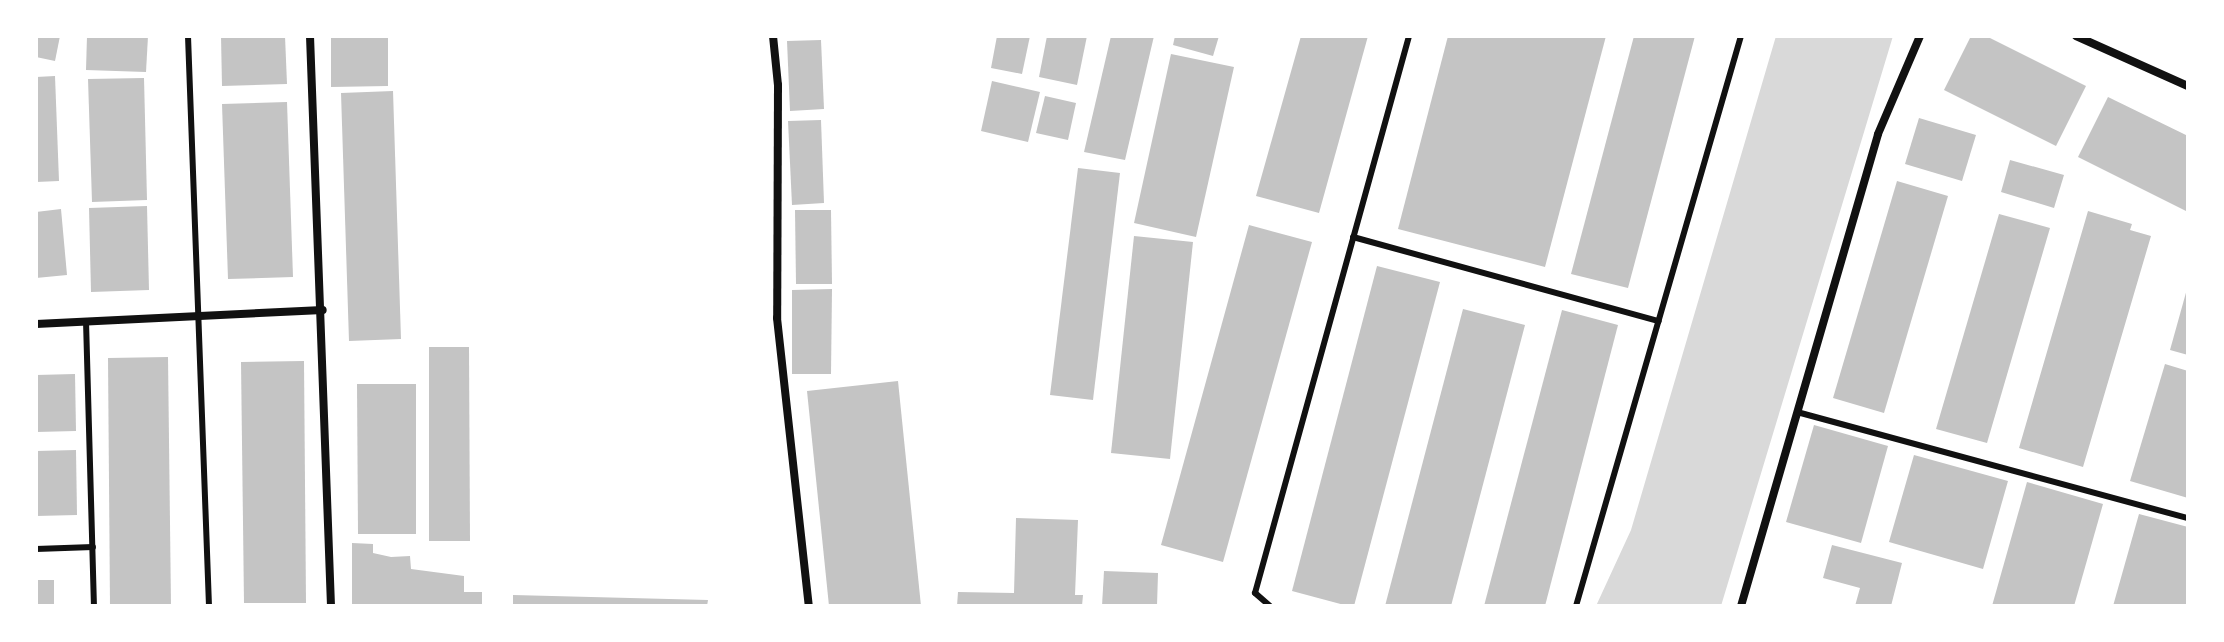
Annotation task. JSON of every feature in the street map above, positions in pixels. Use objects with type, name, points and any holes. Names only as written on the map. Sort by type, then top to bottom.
[{"type":"street","points":[[310,36],[323,310],[331,606]]},
{"type":"street","points":[[773,36],[778,85],[777,318],[809,606]]},
{"type":"street","points":[[1741,606],[1878,134],[1920,36]]},
{"type":"street","points":[[2076,36],[2188,86]]},
{"type":"street","points":[[36,324],[323,310]]},
{"type":"lane","points":[[188,36],[209,606]]},
{"type":"lane","points":[[1270,606],[1255,593],[1409,36]]},
{"type":"lane","points":[[1576,606],[1741,36]]},
{"type":"lane","points":[[1353,237],[1659,321]]},
{"type":"lane","points":[[86,321],[94,606]]},
{"type":"lane","points":[[1797,412],[2188,518]]},
{"type":"lane","points":[[36,549],[93,547]]},
{"type":"shaded area","points":[[1776,36],[1893,36],[1721,606],[1596,606],[1631,530]]},
{"type":"building","points":[[36,36],[60,36],[55,61],[36,57]]},
{"type":"building","points":[[87,36],[148,36],[146,72],[86,70]]},
{"type":"building","points":[[221,36],[285,36],[287,84],[222,86]]},
{"type":"building","points":[[331,36],[388,36],[388,86],[331,87]]},
{"type":"building","points":[[997,36],[1030,36],[1022,74],[991,68]]},
{"type":"building","points":[[1047,36],[1087,36],[1077,85],[1039,77]]},
{"type":"building","points":[[1111,36],[1154,36],[1125,160],[1084,152]]},
{"type":"building","points":[[1175,36],[1219,36],[1213,56],[1173,45]]},
{"type":"building","points":[[1301,36],[1368,36],[1319,213],[1256,196]]},
{"type":"building","points":[[1448,36],[1606,36],[1545,267],[1398,229]]},
{"type":"building","points":[[1634,36],[1695,36],[1628,288],[1571,274]]},
{"type":"building","points":[[1971,36],[1986,36],[2086,86],[2056,146],[1944,90]]},
{"type":"building","points":[[821,40],[824,109],[790,111],[787,41]]},
{"type":"building","points":[[1171,54],[1234,67],[1196,237],[1134,223]]},
{"type":"building","points":[[55,76],[59,181],[36,182],[36,77]]},
{"type":"building","points":[[144,78],[147,200],[92,202],[88,79]]},
{"type":"building","points":[[992,81],[1040,92],[1028,142],[981,131]]},
{"type":"building","points":[[393,91],[401,339],[349,341],[341,93]]},
{"type":"building","points":[[1045,96],[1076,103],[1068,140],[1036,133]]},
{"type":"building","points":[[2108,97],[2188,136],[2188,212],[2078,157]]},
{"type":"building","points":[[287,102],[293,277],[228,279],[222,104]]},
{"type":"building","points":[[1919,118],[1976,135],[1962,181],[1905,164]]},
{"type":"building","points":[[821,120],[824,203],[792,205],[788,121]]},
{"type":"building","points":[[2010,160],[2064,175],[2054,208],[2001,192]]},
{"type":"building","points":[[1078,168],[1120,173],[1093,400],[1050,395]]},
{"type":"building","points":[[1897,181],[1948,196],[1884,413],[1833,398]]},
{"type":"building","points":[[147,206],[149,290],[91,292],[89,208]]},
{"type":"building","points":[[61,209],[67,275],[36,278],[36,212]]},
{"type":"building","points":[[795,210],[831,210],[832,284],[796,284]]},
{"type":"building","points":[[2088,211],[2132,224],[2130,230],[2151,236],[2083,467],[2019,448]]},
{"type":"building","points":[[1999,214],[2050,228],[1987,443],[1936,429]]},
{"type":"building","points":[[1249,225],[1312,242],[1223,562],[1161,545]]},
{"type":"building","points":[[1134,236],[1193,242],[1170,459],[1111,453]]},
{"type":"building","points":[[1377,266],[1440,282],[1354,606],[1348,606],[1292,591]]},
{"type":"building","points":[[832,289],[831,374],[792,374],[792,290]]},
{"type":"building","points":[[2188,289],[2188,355],[2170,350]]},
{"type":"building","points":[[1463,309],[1525,325],[1451,606],[1385,606]]},
{"type":"building","points":[[1562,310],[1618,325],[1545,606],[1484,606]]},
{"type":"building","points":[[429,347],[469,347],[470,541],[429,541]]},
{"type":"building","points":[[168,357],[171,606],[110,606],[108,358]]},
{"type":"building","points":[[304,361],[306,603],[244,603],[241,362]]},
{"type":"building","points":[[2165,364],[2188,371],[2188,498],[2130,481]]},
{"type":"building","points":[[75,374],[76,431],[36,432],[36,375]]},
{"type":"building","points":[[898,381],[921,606],[829,606],[807,391]]},
{"type":"building","points":[[357,384],[416,384],[416,534],[358,534]]},
{"type":"building","points":[[1814,425],[1888,446],[1861,543],[1786,522]]},
{"type":"building","points":[[76,450],[77,515],[36,516],[36,451]]},
{"type":"building","points":[[1914,455],[2008,481],[1983,569],[1889,542]]},
{"type":"building","points":[[2027,482],[2103,504],[2074,606],[1992,606]]},
{"type":"building","points":[[2139,514],[2188,527],[2188,606],[2113,606]]},
{"type":"building","points":[[1016,518],[1078,520],[1075,595],[1083,595],[1082,606],[957,606],[958,592],[1014,593]]},
{"type":"building","points":[[352,543],[373,544],[373,553],[391,557],[410,556],[411,569],[464,576],[464,592],[482,592],[482,606],[352,606]]},
{"type":"building","points":[[1832,545],[1902,563],[1891,606],[1855,606],[1860,588],[1823,578]]},
{"type":"building","points":[[1104,571],[1158,573],[1157,606],[1102,606]]},
{"type":"building","points":[[36,580],[54,580],[54,606],[36,606]]},
{"type":"building","points":[[513,595],[708,600],[707,606],[513,606]]}]
